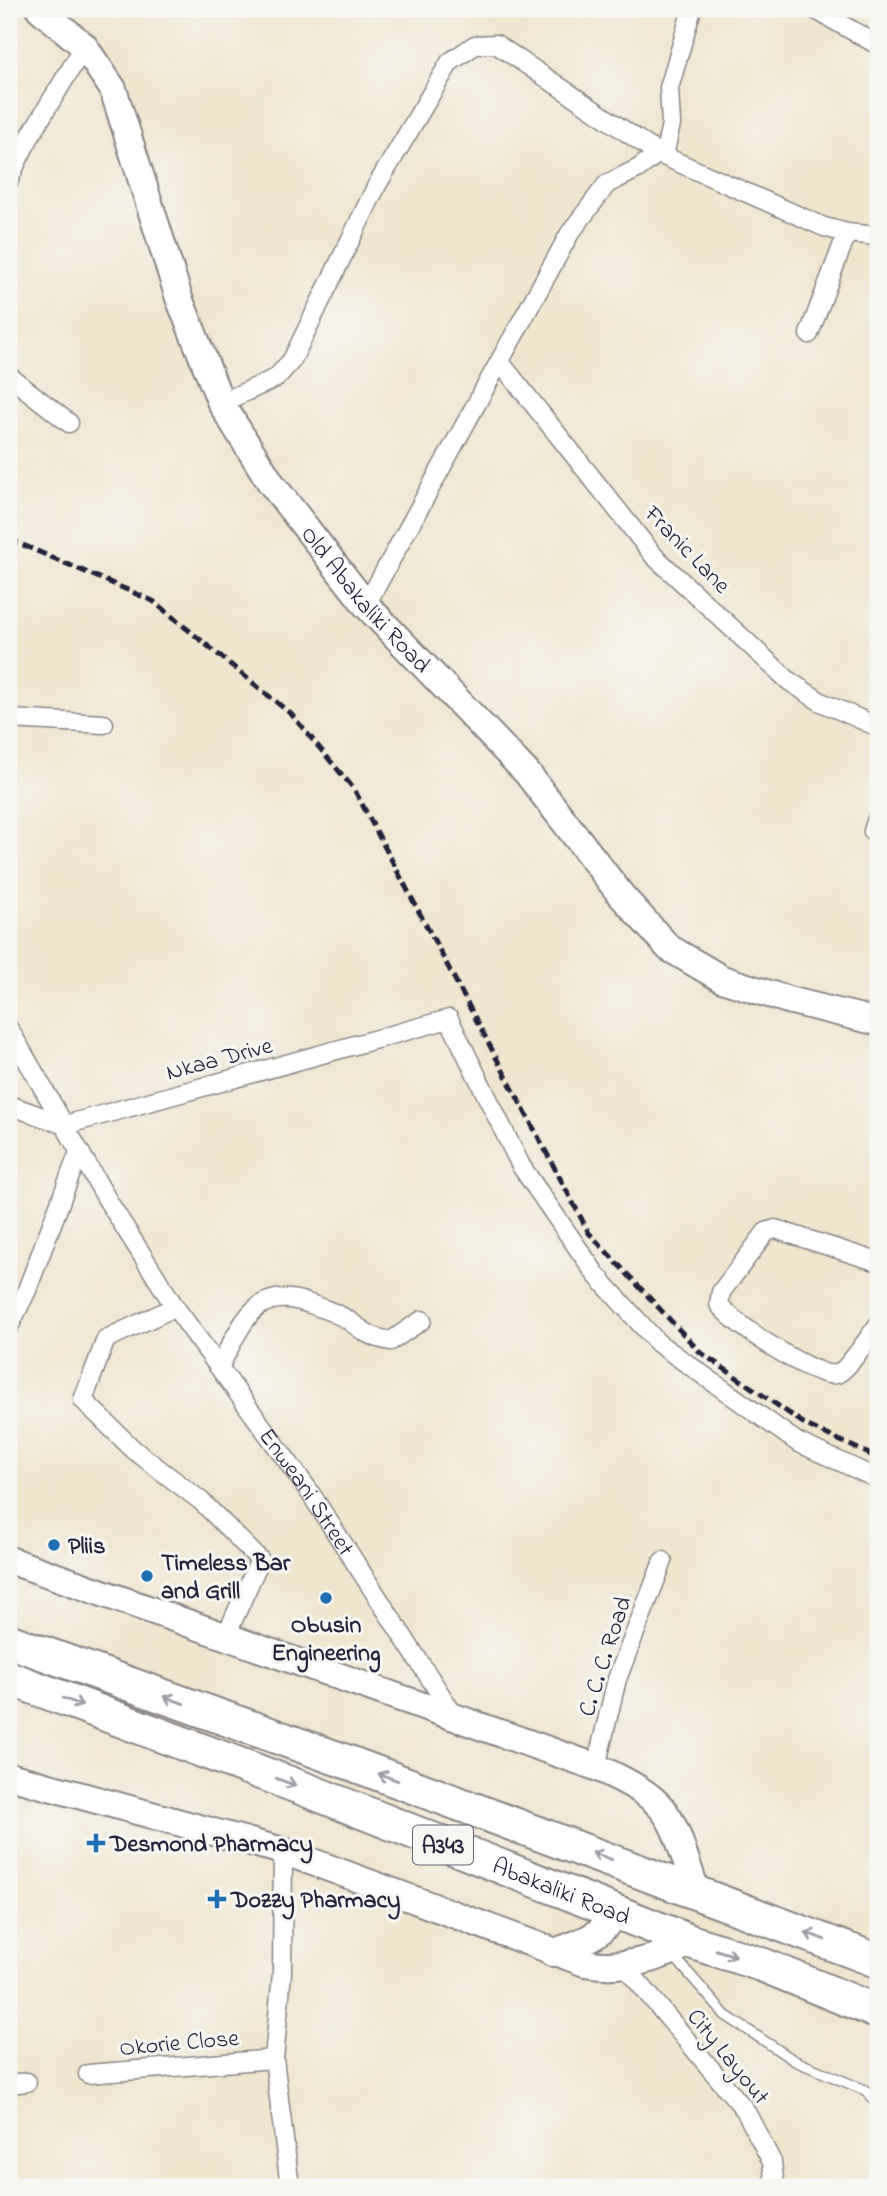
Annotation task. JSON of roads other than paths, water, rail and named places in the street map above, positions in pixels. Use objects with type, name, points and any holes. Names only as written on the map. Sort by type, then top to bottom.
[{"type":"highway","name":"Abakaliki Road","points":[[9,1641],[351,1763],[878,1961]]},
{"type":"highway","name":"Abakaliki Road","points":[[9,1678],[307,1790],[614,1911],[681,1948],[763,1965],[878,2012]]},
{"type":"main road","name":"Old Abakaliki Road","points":[[40,9],[84,46],[113,89],[179,298],[221,402],[271,483],[366,605],[527,773],[621,895],[669,948],[722,979],[788,1000],[878,1021]]},
{"type":"main road","points":[[9,1560],[627,1781],[660,1803],[675,1828],[695,1891]]},
{"type":"main road","points":[[9,1776],[283,1851],[552,1953],[592,1964],[624,1965],[681,1948]]},
{"type":"main road","points":[[658,1877],[684,1856]]},
{"type":"main road","points":[[552,1953],[603,1928],[612,1920],[614,1911]]},
{"type":"street","points":[[366,605],[570,233],[607,184],[659,154],[668,142],[668,88],[692,9]]},
{"type":"street","points":[[814,9],[878,45]]},
{"type":"street","points":[[221,402],[276,378],[292,359],[377,186],[420,108],[450,62],[475,45],[496,44],[659,154],[824,227],[847,233],[878,236]]},
{"type":"street","points":[[9,180],[23,145],[55,99],[84,46]]},
{"type":"street","points":[[808,334],[847,233]]},
{"type":"street","name":"Franic Lane","points":[[500,362],[654,556],[789,681],[821,702],[878,727]]},
{"type":"street","points":[[9,376],[69,423]]},
{"type":"street","points":[[9,719],[104,724]]},
{"type":"street","points":[[878,816],[873,831],[878,835]]},
{"type":"street","name":"Nkaa Drive","points":[[65,1125],[305,1061],[449,1019],[521,1166],[597,1276],[658,1343],[797,1443],[878,1479]]},
{"type":"street","name":"Enweani Street","points":[[9,1029],[79,1152],[175,1307],[307,1489],[457,1720]]},
{"type":"street","points":[[9,1105],[65,1125]]},
{"type":"street","points":[[9,1327],[27,1290],[79,1152]]},
{"type":"street","points":[[878,1262],[775,1229],[766,1232],[721,1292],[719,1304],[737,1325],[814,1370],[830,1375],[841,1372],[878,1325]]},
{"type":"street","points":[[219,1367],[247,1318],[261,1302],[276,1297],[305,1302],[347,1320],[373,1338],[391,1341],[422,1320]]},
{"type":"street","points":[[175,1307],[106,1339],[83,1400],[134,1450],[201,1501],[260,1560],[225,1638]]},
{"type":"street","name":"C. C. C. Road","points":[[596,1768],[617,1679],[663,1561]]},
{"type":"street","points":[[283,1851],[282,1973],[274,2059],[289,2187]]},
{"type":"street","name":"City Layout","points":[[624,1965],[746,2110],[772,2162],[775,2187]]},
{"type":"street","name":"Okorie Close","points":[[88,2074],[274,2059]]},
{"type":"street","points":[[9,2084],[27,2082]]},
{"type":"lane","points":[[681,1948],[725,2015],[795,2061],[865,2090],[878,2103]]},
{"type":"railway","points":[[9,539],[153,601],[291,714],[354,789],[589,1233],[700,1352],[806,1425],[878,1458]]},
{"type":"place","name":"Pliis","points":[[54,1545]]},
{"type":"place","name":"Timeless Bar and Grill","points":[[147,1576]]},
{"type":"place","name":"Obusin Engineering","points":[[326,1598]]},
{"type":"place","name":"Desmond Pharmacy","points":[[96,1843]]},
{"type":"place","name":"Dozzy Pharmacy","points":[[217,1899]]}]
